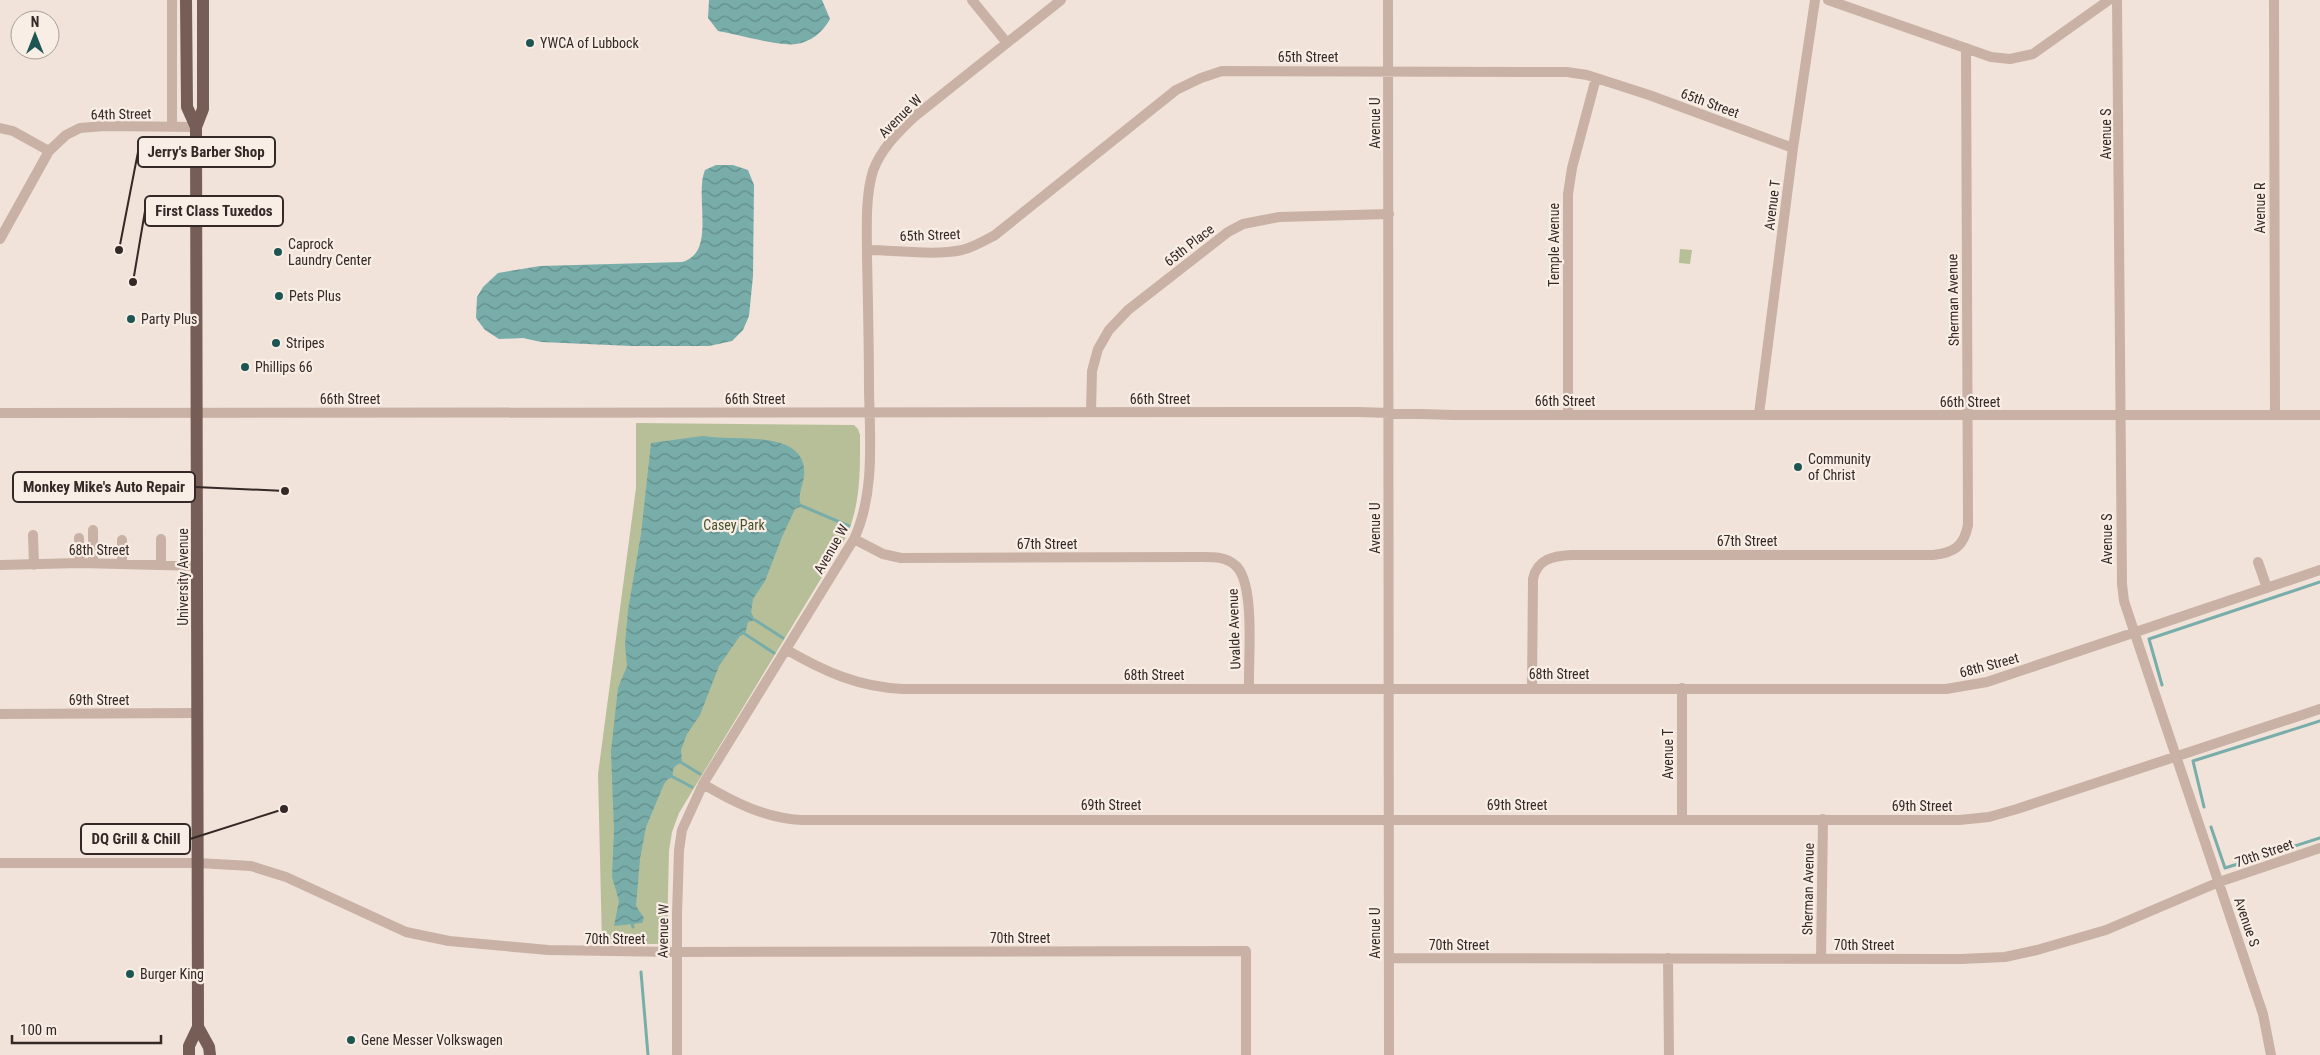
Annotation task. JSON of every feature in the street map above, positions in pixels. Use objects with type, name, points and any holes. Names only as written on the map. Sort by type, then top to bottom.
[{"type":"main road","name":"University Avenue","points":[[186,0],[187,107],[196,128]]},
{"type":"main road","name":"University Avenue","points":[[188,1052],[198,1027],[196,128],[203,109],[203,0]]},
{"type":"main road","name":"University Avenue","points":[[198,1027],[209,1047],[210,1055]]},
{"type":"street","points":[[172,0],[172,127]]},
{"type":"street","points":[[972,0],[1007,43],[1061,0]]},
{"type":"street","name":"Avenue U","points":[[1388,0],[1389,1055]]},
{"type":"street","name":"Avenue T","points":[[1759,414],[1793,148],[1815,0]]},
{"type":"street","points":[[1828,0],[1991,57],[2010,59],[2026,57],[2108,0]]},
{"type":"street","name":"Avenue S","points":[[2117,0],[2121,575],[2124,601],[2267,1026],[2271,1055]]},
{"type":"street","name":"Avenue R","points":[[2274,0],[2275,416]]},
{"type":"street","name":"Avenue W","points":[[677,1055],[676,952],[678,850],[682,830],[703,784],[787,650],[860,527],[868,491],[867,250],[869,190],[874,170],[893,137],[914,117],[1007,43]]},
{"type":"street","name":"Sherman Avenue","points":[[1957,548],[1966,536],[1968,525],[1966,48]]},
{"type":"street","name":"65th Street","points":[[867,250],[962,250],[995,236],[1176,90],[1201,78],[1222,71],[1567,72],[1596,78],[1649,95],[1793,148]]},
{"type":"street","name":"Temple Avenue","points":[[1568,415],[1568,194],[1572,168],[1596,78]]},
{"type":"street","name":"64th Street","points":[[49,152],[66,135],[80,128],[104,126],[196,128]]},
{"type":"street","points":[[0,128],[14,131],[49,152],[0,239]]},
{"type":"street","name":"65th Place","points":[[1091,412],[1092,371],[1098,349],[1109,330],[1128,310],[1228,232],[1243,224],[1279,217],[1388,214]]},
{"type":"street","name":"66th Street","points":[[0,413],[1358,412],[1389,415],[2320,415]]},
{"type":"street","points":[[92,563],[93,530]]},
{"type":"street","points":[[33,536],[34,564]]},
{"type":"street","points":[[79,538],[80,563]]},
{"type":"street","points":[[162,539],[162,565]]},
{"type":"street","name":"67th Street","points":[[854,539],[882,554],[901,558],[1212,557],[1231,562],[1241,571]]},
{"type":"street","points":[[122,540],[122,563]]},
{"type":"street","name":"67th Street","points":[[1532,688],[1532,588],[1534,573],[1538,566],[1549,558],[1571,555],[1933,555],[1951,552],[1957,548]]},
{"type":"street","points":[[2258,562],[2267,588]]},
{"type":"street","name":"68th Street","points":[[0,564],[122,563],[198,566]]},
{"type":"street","name":"68th Street","points":[[787,650],[832,675],[860,684],[885,688],[1959,688],[1987,682],[2320,570]]},
{"type":"street","name":"Uvalde Avenue","points":[[1241,571],[1245,578],[1248,595],[1248,688]]},
{"type":"street","name":"Avenue T","points":[[1682,688],[1682,820]]},
{"type":"street","name":"69th Street","points":[[703,784],[743,806],[776,817],[802,820],[1959,820],[2017,810],[2320,709]]},
{"type":"street","name":"69th Street","points":[[0,714],[198,713]]},
{"type":"street","name":"Sherman Avenue","points":[[1821,959],[1823,820]]},
{"type":"street","name":"70th Street","points":[[1389,958],[1961,959],[2005,957],[2106,930],[2219,882],[2320,848]]},
{"type":"street","name":"70th Street","points":[[0,863],[233,864],[267,870],[383,922],[425,937],[548,950],[676,952],[1246,951],[1246,1055]]},
{"type":"street","points":[[1668,958],[1669,1055]]},
{"type":"green space","points":[[1680,249],[1692,250],[1690,264],[1679,263]]},
{"type":"green space","name":"Casey Park","points":[[636,423],[854,425],[860,435],[859,475],[857,501],[845,539],[679,813],[672,832],[669,851],[667,938],[658,944],[602,944],[598,774],[636,488]]},
{"type":"water","points":[[709,0],[822,0],[830,19],[824,28],[812,39],[796,44],[780,44],[718,31],[708,18]]},
{"type":"water","points":[[716,165],[733,165],[748,170],[754,185],[753,276],[749,316],[743,330],[732,341],[709,346],[632,346],[541,342],[523,338],[499,339],[485,330],[476,318],[477,297],[483,287],[498,273],[540,266],[682,262],[693,257],[699,247],[702,236],[702,181],[705,170]]},
{"type":"water","points":[[702,436],[768,440],[790,447],[798,454],[803,463],[804,476],[800,496],[802,506],[795,509],[765,581],[753,599],[751,612],[755,620],[748,622],[745,634],[740,636],[719,666],[700,715],[687,734],[681,750],[682,763],[675,766],[673,777],[664,784],[646,827],[640,859],[636,906],[644,918],[642,923],[614,926],[619,901],[612,877],[614,830],[611,751],[618,688],[627,666],[625,644],[628,610],[641,534],[651,443]]},
{"type":"waterway","points":[[802,506],[849,526]]},
{"type":"waterway","points":[[2162,685],[2149,639],[2320,582]]},
{"type":"waterway","points":[[755,620],[783,638]]},
{"type":"waterway","points":[[745,634],[774,653]]},
{"type":"waterway","points":[[2204,807],[2193,761],[2320,721]]},
{"type":"waterway","points":[[682,763],[700,774]]},
{"type":"waterway","points":[[673,777],[692,787]]},
{"type":"waterway","points":[[2211,827],[2225,868],[2320,838]]},
{"type":"waterway","points":[[641,972],[648,1055]]},
{"type":"place","name":"YWCA of Lubbock","points":[[530,43]]},
{"type":"place","name":"Jerry's Barber Shop","points":[[119,250]]},
{"type":"place","name":"Caprock Laundry Center","points":[[278,252]]},
{"type":"place","name":"First Class Tuxedos","points":[[133,282]]},
{"type":"place","name":"Pets Plus","points":[[279,296]]},
{"type":"place","name":"Party Plus","points":[[131,319]]},
{"type":"place","name":"Stripes","points":[[276,343]]},
{"type":"place","name":"Phillips 66","points":[[245,367]]},
{"type":"place","name":"Community of Christ","points":[[1798,467]]},
{"type":"place","name":"Monkey Mike's Auto Repair","points":[[285,491]]},
{"type":"place","name":"DQ Grill & Chill","points":[[284,809]]},
{"type":"place","name":"Burger King","points":[[130,974]]},
{"type":"place","name":"Gene Messer Volkswagen","points":[[351,1040]]}]
